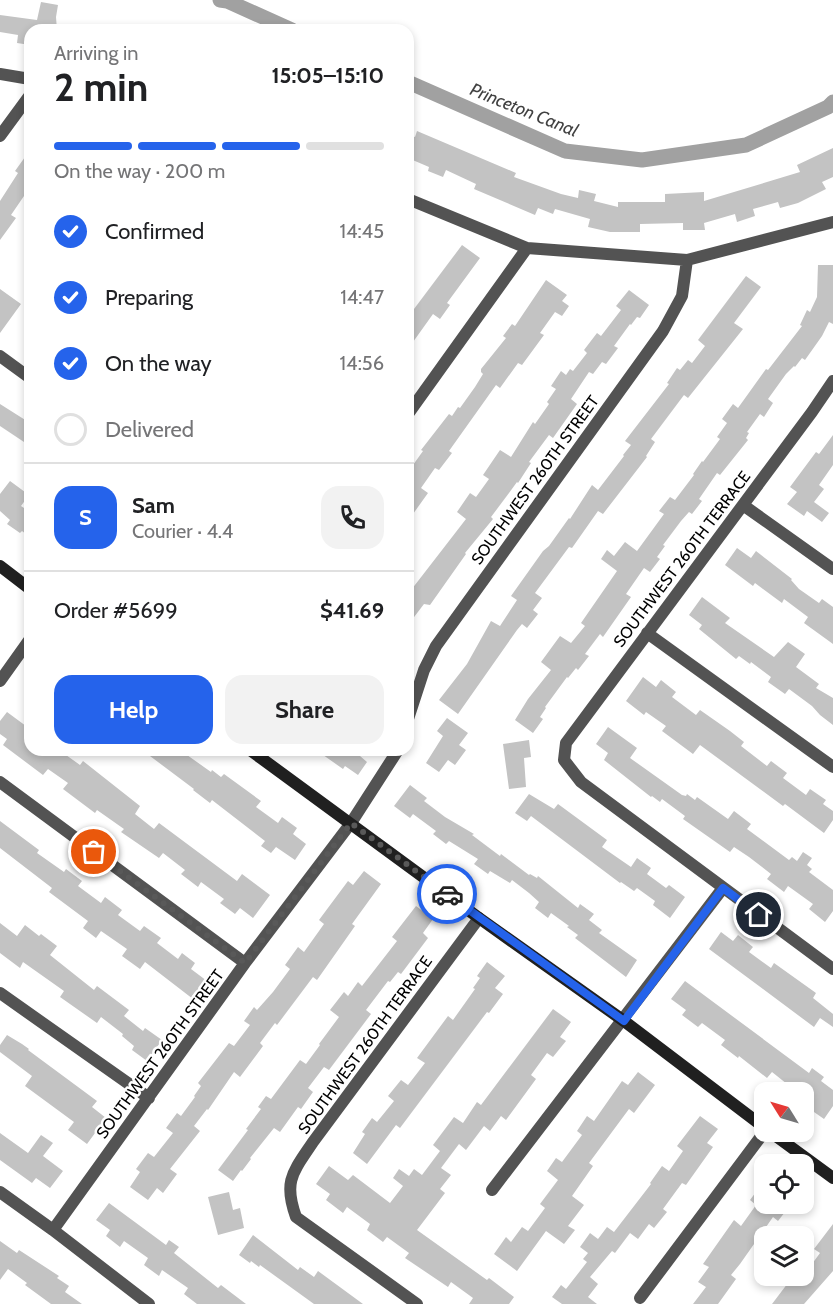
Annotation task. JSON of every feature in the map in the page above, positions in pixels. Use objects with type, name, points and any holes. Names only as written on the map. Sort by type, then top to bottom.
[{"type":"street","points":[[0,74],[24,78]]},
{"type":"street","points":[[0,136],[24,102]]},
{"type":"street","points":[[414,201],[527,248],[687,260],[833,222]]},
{"type":"street","points":[[414,406],[527,248]]},
{"type":"street","name":"SOUTHWEST 260TH STREET","points":[[414,701],[424,670],[436,646],[663,331],[682,296],[687,260]]},
{"type":"street","points":[[0,356],[24,374]]},
{"type":"street","name":"SOUTHWEST 260TH TERRACE","points":[[723,888],[580,782],[564,760],[566,743],[833,381]]},
{"type":"street","points":[[743,505],[833,569]]},
{"type":"street","points":[[0,566],[24,585]]},
{"type":"street","points":[[647,633],[833,767]]},
{"type":"street","points":[[0,681],[24,647]]},
{"type":"street","points":[[258,756],[624,1021],[754,1121]]},
{"type":"street","name":"SOUTHWEST 260TH STREET","points":[[53,1230],[245,963],[351,823],[394,756]]},
{"type":"street","points":[[0,782],[245,963]]},
{"type":"street","points":[[492,1190],[624,1021],[723,888],[833,969]]},
{"type":"street","name":"SOUTHWEST 260TH TERRACE","points":[[417,1304],[296,1217],[288,1196],[293,1171],[306,1152],[479,918]]},
{"type":"street","points":[[0,993],[149,1098]]},
{"type":"street","points":[[640,1298],[757,1142]]},
{"type":"street","points":[[783,1142],[833,1178]]},
{"type":"street","points":[[0,1192],[149,1304]]},
{"type":"building","points":[[41,2],[58,5],[57,24],[24,24],[24,44],[17,43],[18,35],[0,32],[0,15],[37,20]]},
{"type":"building","points":[[417,131],[516,173],[514,177],[578,198],[579,190],[596,194],[594,201],[618,207],[618,202],[665,202],[665,194],[704,192],[704,201],[800,172],[797,165],[833,148],[833,177],[822,182],[826,189],[798,203],[780,208],[778,202],[753,209],[755,216],[737,222],[735,214],[704,223],[705,230],[683,230],[683,223],[640,224],[640,232],[610,232],[588,227],[590,219],[555,209],[553,214],[538,208],[535,215],[474,189],[476,184],[446,170],[443,177],[428,171],[429,167],[414,161]]},
{"type":"building","points":[[24,158],[24,196],[11,215],[16,218],[0,240],[0,201],[18,173],[15,171]]},
{"type":"building","points":[[462,245],[480,258],[447,303],[450,305],[440,319],[433,314],[414,341],[414,309]]},
{"type":"building","points":[[818,265],[833,265],[833,324],[829,322],[805,360],[802,358],[786,374],[768,399],[773,403],[764,417],[760,414],[747,432],[749,433],[746,438],[748,440],[720,475],[717,473],[699,499],[702,501],[692,514],[689,512],[681,521],[663,545],[665,546],[657,557],[660,559],[650,572],[644,568],[626,594],[631,597],[603,637],[600,634],[585,654],[589,656],[578,670],[576,668],[567,677],[545,707],[540,717],[543,719],[533,733],[515,720],[551,670],[541,662],[560,636],[571,643],[585,626],[581,623],[617,571],[601,559],[607,550],[614,556],[625,542],[637,551],[664,514],[659,511],[670,497],[675,500],[694,475],[720,439],[717,437],[727,423],[722,419],[733,404],[738,408],[766,369],[768,370],[802,326],[800,325],[807,310],[810,312],[817,297]]},
{"type":"building","points":[[746,276],[761,287],[734,323],[743,329],[688,398],[684,395],[651,439],[655,442],[647,457],[603,514],[598,511],[572,548],[569,547],[535,593],[542,598],[533,610],[538,614],[527,628],[522,624],[517,630],[458,714],[439,700],[467,664],[491,621],[500,626],[517,600],[511,596],[543,551],[570,519],[592,485],[598,490],[624,456],[631,445],[625,441],[669,384],[667,383],[677,368],[680,370],[688,360],[692,363],[705,346],[698,340]]},
{"type":"building","points":[[546,280],[567,295],[562,301],[569,306],[562,316],[555,312],[540,333],[544,335],[522,365],[518,363],[500,388],[496,385],[449,451],[452,453],[439,470],[435,468],[421,488],[428,493],[414,513],[414,464],[423,451],[421,450],[449,414],[452,416],[458,407],[460,408],[483,374],[481,369],[506,338],[503,336],[512,324],[515,326]]},
{"type":"building","points":[[0,289],[21,304],[0,333]]},
{"type":"building","points":[[629,290],[649,305],[640,318],[637,317],[630,324],[614,346],[618,348],[606,364],[602,362],[593,374],[589,372],[571,399],[577,404],[553,438],[549,435],[529,462],[531,463],[518,483],[465,553],[430,605],[424,604],[414,617],[414,586],[466,519],[457,512],[470,493],[476,497],[489,479],[483,475],[500,450],[511,457],[533,422],[535,424],[549,404],[547,402],[556,389],[551,386],[561,371],[566,375],[570,369],[573,371],[587,353],[584,350],[597,333],[601,336],[621,310],[616,306]]},
{"type":"building","points":[[0,404],[24,419],[24,442],[0,426]]},
{"type":"building","points":[[833,435],[833,465],[819,485],[824,489],[814,502],[829,513],[822,522],[807,511],[804,516],[787,504],[797,492],[790,487],[816,452],[819,454]]},
{"type":"building","points":[[10,481],[24,491],[24,502],[21,506],[24,508],[24,532],[20,533],[7,524],[10,520],[0,511],[0,494]]},
{"type":"building","points":[[737,548],[751,558],[756,551],[792,579],[799,589],[819,603],[822,599],[833,607],[833,644],[804,623],[808,617],[784,599],[782,603],[755,583],[753,586],[725,565]]},
{"type":"building","points":[[702,597],[730,618],[725,623],[774,657],[788,642],[805,654],[796,667],[819,684],[816,688],[833,698],[833,725],[789,689],[785,694],[768,682],[771,677],[751,662],[750,664],[739,656],[736,659],[699,629],[702,625],[689,615]]},
{"type":"building","points":[[643,677],[656,687],[661,680],[676,692],[672,697],[696,715],[700,710],[730,731],[744,742],[741,746],[767,766],[771,761],[787,773],[783,778],[806,795],[810,789],[826,800],[823,804],[833,811],[833,820],[824,833],[700,745],[693,754],[662,731],[666,726],[646,712],[644,715],[626,701]]},
{"type":"building","points":[[7,712],[24,725],[24,756],[67,756],[80,765],[83,761],[140,806],[135,814],[154,829],[159,823],[237,881],[242,874],[270,895],[253,918],[240,908],[235,914],[220,903],[224,899],[201,882],[198,887],[181,874],[185,870],[163,853],[159,858],[121,832],[124,829],[97,810],[95,813],[63,789],[68,783],[48,769],[43,775],[3,745],[7,739],[0,734],[0,721]]},
{"type":"building","points":[[447,718],[468,733],[459,745],[466,750],[455,765],[448,760],[439,772],[426,763],[443,736],[437,731]]},
{"type":"building","points":[[608,727],[637,748],[630,758],[682,795],[687,794],[695,800],[697,797],[728,819],[734,811],[751,824],[747,829],[789,860],[792,857],[797,861],[803,852],[812,858],[807,865],[812,869],[809,872],[833,890],[833,911],[825,922],[809,909],[813,904],[788,886],[784,892],[767,879],[771,874],[749,857],[734,847],[730,852],[683,819],[685,816],[662,799],[660,802],[651,797],[604,760],[608,753],[596,744]]},
{"type":"building","points":[[529,740],[531,757],[524,758],[526,787],[509,789],[503,744]]},
{"type":"building","points":[[150,756],[188,756],[211,772],[212,770],[221,777],[224,774],[261,801],[256,807],[278,823],[282,817],[297,828],[293,834],[306,844],[295,860],[276,847],[271,853],[261,846],[265,841],[212,800],[210,803]]},
{"type":"building","points":[[325,756],[360,756],[367,762],[358,775],[345,766],[343,769]]},
{"type":"building","points":[[410,785],[427,798],[424,801],[474,834],[472,835],[500,856],[501,854],[529,875],[537,878],[538,876],[578,908],[580,904],[594,914],[589,920],[602,930],[599,933],[637,960],[626,977],[575,938],[578,935],[567,927],[569,926],[551,913],[548,918],[535,908],[539,902],[512,880],[510,883],[490,871],[488,874],[474,864],[478,859],[449,841],[446,844],[433,834],[436,831],[413,814],[410,818],[394,806]]},
{"type":"building","points":[[529,794],[554,809],[558,804],[607,840],[602,847],[631,867],[637,858],[651,868],[647,874],[666,888],[669,885],[685,897],[670,918],[653,905],[655,901],[637,888],[634,891],[620,883],[531,816],[527,821],[515,813]]},
{"type":"building","points":[[0,821],[39,850],[37,853],[64,872],[66,869],[82,881],[78,886],[101,903],[105,897],[122,910],[118,915],[140,931],[144,926],[161,938],[157,943],[178,959],[182,953],[195,963],[191,969],[207,981],[193,999],[145,962],[140,969],[122,956],[127,949],[101,931],[96,938],[83,928],[88,921],[49,892],[52,888],[0,848]]},
{"type":"building","points":[[364,871],[381,884],[352,924],[355,926],[317,980],[313,977],[277,1025],[275,1023],[260,1043],[263,1046],[240,1077],[234,1072],[194,1126],[200,1131],[170,1169],[177,1174],[163,1193],[157,1188],[148,1200],[130,1187],[140,1172],[136,1169],[148,1153],[154,1157],[173,1133],[166,1128],[177,1113],[181,1116],[195,1097],[201,1086],[198,1083],[229,1043],[234,1046],[250,1025],[244,1021],[254,1007],[257,1010],[273,992],[290,969],[285,965],[298,947],[304,952],[324,924],[319,920],[348,881],[353,885]]},
{"type":"building","points":[[416,906],[433,919],[423,933],[428,938],[401,974],[398,972],[390,982],[388,981],[366,1010],[371,1014],[329,1070],[324,1067],[308,1088],[313,1092],[301,1109],[298,1107],[280,1132],[274,1128],[233,1181],[218,1170],[248,1130],[246,1129],[261,1109],[258,1107],[266,1096],[271,1099],[300,1060],[306,1064],[339,1017],[330,1010],[344,992],[348,996],[358,982],[362,986],[397,941],[392,937]]},
{"type":"building","points":[[0,923],[17,936],[25,925],[39,936],[41,934],[57,946],[50,955],[94,990],[97,986],[129,1010],[124,1016],[143,1031],[145,1028],[162,1040],[147,1061],[132,1050],[134,1046],[122,1036],[123,1034],[101,1017],[97,1023],[60,997],[64,991],[23,962],[20,968],[0,953]]},
{"type":"building","points":[[721,932],[733,941],[738,935],[753,947],[749,952],[771,968],[774,963],[816,993],[813,998],[833,1014],[833,1027],[820,1018],[814,1027],[709,949]]},
{"type":"building","points":[[487,962],[505,976],[495,988],[503,994],[400,1128],[396,1125],[367,1164],[353,1153],[365,1134],[362,1132],[372,1118],[377,1122],[394,1101],[388,1096],[401,1080],[408,1085],[425,1063],[417,1058],[448,1016],[453,1020],[475,989],[473,988],[480,978],[477,976]]},
{"type":"building","points":[[685,981],[809,1073],[812,1068],[824,1077],[821,1081],[833,1090],[833,1106],[824,1119],[814,1112],[814,1082],[784,1082],[772,1072],[767,1078],[721,1045],[725,1040],[702,1023],[698,1027],[682,1015],[686,1010],[671,999]]},
{"type":"building","points":[[553,1009],[571,1022],[560,1037],[566,1041],[553,1057],[547,1053],[531,1075],[536,1079],[506,1120],[501,1116],[490,1131],[484,1126],[466,1150],[459,1144],[441,1168],[451,1175],[440,1189],[445,1193],[417,1230],[514,1297],[509,1304],[469,1304],[473,1298],[451,1282],[448,1287],[405,1258],[409,1253],[387,1237],[383,1242],[367,1230],[370,1224],[347,1207],[343,1213],[326,1200],[330,1194],[316,1184],[329,1166],[348,1180],[353,1175],[390,1203],[403,1186],[393,1178],[399,1169],[409,1176],[414,1169],[422,1175],[440,1151],[433,1145],[454,1117],[463,1123],[477,1102],[481,1105]]},
{"type":"building","points":[[7,1035],[97,1101],[92,1107],[106,1118],[87,1144],[68,1130],[74,1122],[25,1086],[32,1076],[0,1052],[0,1045]]},
{"type":"building","points":[[638,1072],[655,1085],[634,1113],[629,1109],[589,1163],[593,1166],[572,1196],[584,1205],[568,1226],[575,1230],[564,1244],[546,1231],[517,1271],[494,1254],[506,1237],[511,1242],[522,1227],[528,1231],[545,1208],[540,1204],[558,1180],[547,1171],[556,1158],[562,1162],[582,1135],[577,1131],[587,1116],[594,1121],[622,1081],[628,1085]]},
{"type":"building","points":[[700,1116],[718,1129],[707,1143],[713,1147],[686,1185],[682,1183],[663,1209],[667,1212],[654,1228],[649,1224],[638,1239],[630,1233],[615,1253],[612,1251],[590,1277],[598,1284],[588,1297],[597,1304],[562,1304],[552,1297],[561,1285],[566,1289],[587,1262],[583,1259],[588,1253],[580,1247],[590,1233],[598,1239],[607,1227],[614,1232],[662,1166],[669,1171],[683,1151],[677,1146]]},
{"type":"building","points":[[0,1133],[28,1153],[41,1135],[53,1143],[43,1156],[63,1171],[50,1188],[36,1178],[32,1183],[0,1160]]},
{"type":"building","points":[[229,1192],[233,1210],[240,1208],[244,1228],[218,1235],[208,1197]]},
{"type":"building","points":[[109,1203],[166,1245],[169,1240],[179,1247],[174,1253],[218,1288],[221,1285],[246,1304],[197,1304],[184,1294],[188,1288],[162,1270],[159,1276],[144,1265],[148,1258],[124,1241],[120,1247],[106,1236],[110,1230],[96,1220]]},
{"type":"building","points":[[754,1208],[754,1214],[783,1214],[778,1221],[773,1217],[767,1226],[754,1226],[754,1244],[731,1275],[736,1279],[718,1304],[693,1304],[706,1287],[698,1282],[709,1267],[703,1264],[734,1220],[741,1226]]},
{"type":"building","points":[[833,1224],[833,1271],[804,1304],[772,1304],[786,1286],[814,1286],[814,1261],[820,1253],[814,1249]]},
{"type":"building","points":[[253,1235],[298,1270],[300,1267],[314,1277],[318,1271],[363,1304],[314,1304],[260,1265],[259,1267],[251,1261],[250,1263],[239,1255]]},
{"type":"building","points":[[0,1241],[17,1253],[19,1250],[59,1276],[57,1278],[69,1286],[65,1292],[82,1304],[51,1304],[8,1269],[0,1280]]},
{"type":"waterway","name":"Princeton Canal","points":[[220,0],[279,24]]},
{"type":"waterway","name":"Princeton Canal","points":[[414,85],[565,151],[642,160],[746,145],[828,107],[833,102]]},
{"type":"way so far","points":[[94,852],[245,963],[351,823],[447,894]]},
{"type":"route","points":[[447,894],[624,1021],[723,888],[759,915]]}]
